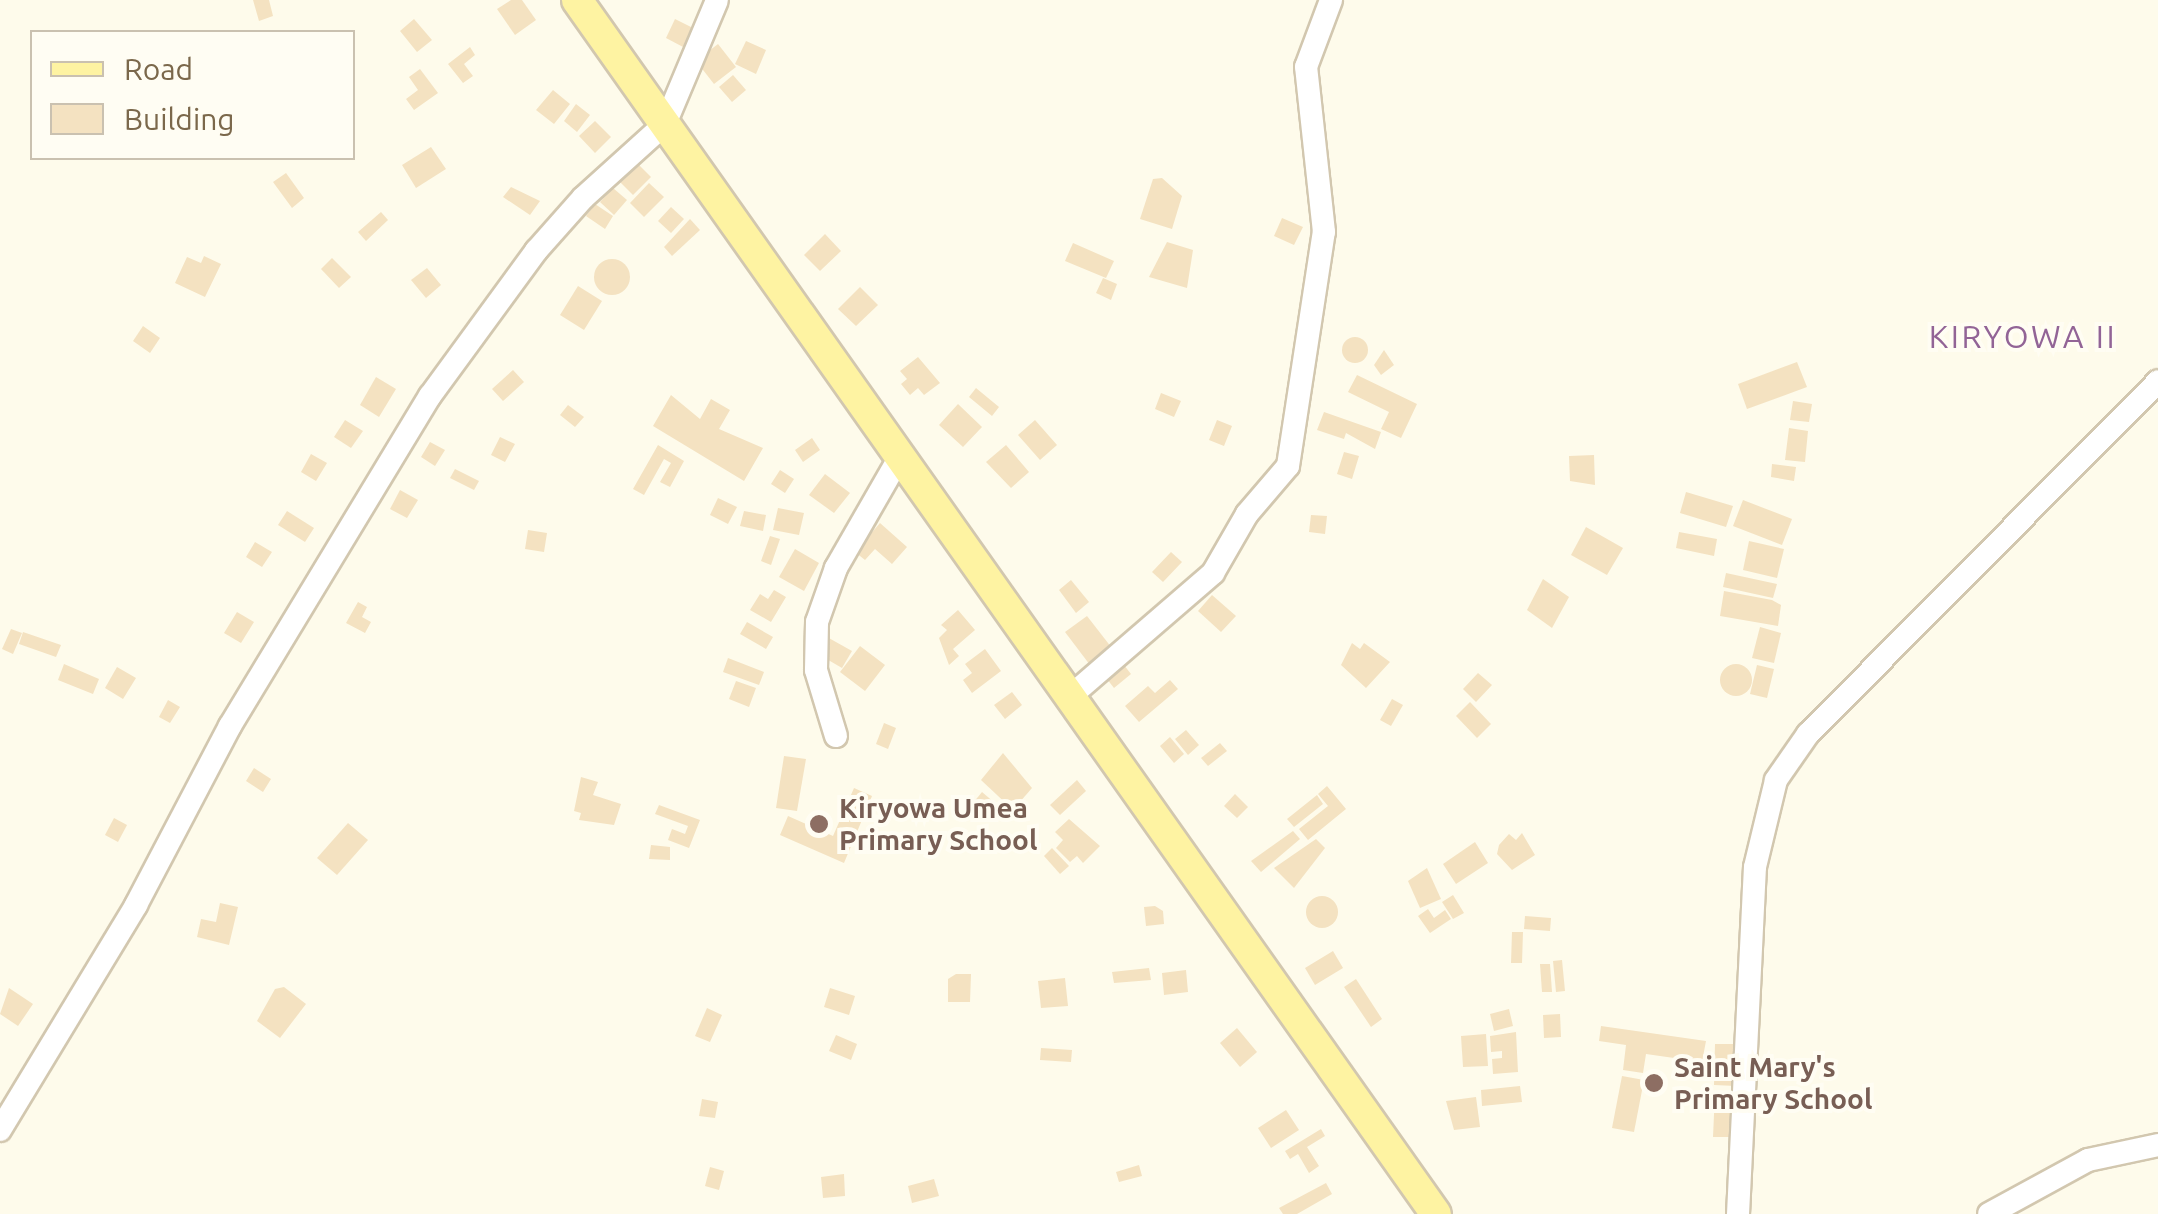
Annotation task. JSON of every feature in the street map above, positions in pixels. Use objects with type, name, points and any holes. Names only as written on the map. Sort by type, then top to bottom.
[{"type":"main road","points":[[577,0],[898,460],[1073,694],[1436,1214]]},
{"type":"street","points":[[0,1130],[136,905],[230,726],[430,396],[536,251],[582,198],[665,124],[717,0]]},
{"type":"street","points":[[1073,694],[1214,574],[1247,514],[1288,466],[1324,232],[1306,67],[1331,0]]},
{"type":"street","points":[[1738,1214],[1755,866],[1776,780],[1808,734],[2158,380]]},
{"type":"street","points":[[836,736],[816,670],[817,622],[836,568],[898,460]]},
{"type":"street","points":[[1989,1214],[2088,1160],[2158,1144]]},
{"type":"building","points":[[253,0],[269,0],[273,16],[259,21]]},
{"type":"building","points":[[511,0],[522,0],[536,20],[515,35],[497,9]]},
{"type":"building","points":[[414,19],[432,40],[417,52],[400,31]]},
{"type":"building","points":[[675,19],[695,29],[685,48],[666,38]]},
{"type":"building","points":[[746,41],[766,50],[756,74],[735,64]]},
{"type":"building","points":[[718,44],[736,67],[714,84],[696,61]]},
{"type":"building","points":[[470,47],[475,55],[464,64],[473,76],[463,83],[448,64]]},
{"type":"building","points":[[420,69],[438,93],[414,110],[406,99],[418,90],[409,77]]},
{"type":"building","points":[[733,75],[746,90],[732,102],[719,87]]},
{"type":"building","points":[[553,90],[570,104],[554,124],[536,110]]},
{"type":"building","points":[[576,104],[590,115],[577,132],[564,121]]},
{"type":"building","points":[[595,121],[611,137],[595,153],[579,136]]},
{"type":"building","points":[[431,147],[446,169],[416,188],[402,165]]},
{"type":"building","points":[[630,156],[651,177],[633,195],[612,174]]},
{"type":"building","points":[[286,173],[304,198],[292,208],[273,182]]},
{"type":"building","points":[[1162,178],[1182,196],[1172,229],[1140,219],[1153,179]]},
{"type":"building","points":[[649,183],[664,197],[644,217],[630,203]]},
{"type":"building","points":[[511,187],[540,201],[530,215],[503,197]]},
{"type":"building","points":[[613,188],[627,200],[614,215],[600,202]]},
{"type":"building","points":[[595,204],[613,216],[605,229],[586,216]]},
{"type":"building","points":[[671,207],[684,219],[671,233],[658,221]]},
{"type":"building","points":[[381,212],[388,220],[366,241],[358,232]]},
{"type":"building","points":[[1282,218],[1303,227],[1294,245],[1274,236]]},
{"type":"building","points":[[690,219],[700,230],[672,256],[664,247]]},
{"type":"building","points":[[825,234],[841,251],[820,271],[804,255]]},
{"type":"building","points":[[1167,242],[1193,250],[1187,288],[1149,277]]},
{"type":"building","points":[[1073,243],[1114,261],[1106,278],[1065,261]]},
{"type":"building","points":[[204,256],[221,264],[205,297],[175,283],[187,257],[201,263]]},
{"type":"building","points":[[332,258],[351,277],[339,288],[321,269]]},
{"type":"building","points":[[612,259],[624,265],[630,277],[624,289],[612,295],[600,289],[594,277],[600,265]]},
{"type":"building","points":[[427,268],[441,285],[426,298],[411,280]]},
{"type":"building","points":[[1103,278],[1117,284],[1111,300],[1096,293]]},
{"type":"building","points":[[578,286],[602,301],[584,330],[560,315]]},
{"type":"building","points":[[860,287],[878,305],[856,326],[838,309]]},
{"type":"building","points":[[143,326],[160,338],[150,353],[133,341]]},
{"type":"building","points":[[1355,337],[1364,341],[1368,350],[1364,359],[1355,363],[1346,359],[1342,350],[1346,341]]},
{"type":"building","points":[[1384,350],[1394,365],[1381,375],[1374,365]]},
{"type":"building","points":[[918,357],[940,383],[924,395],[918,388],[910,395],[901,384],[907,379],[900,371]]},
{"type":"building","points":[[1797,362],[1807,387],[1747,409],[1738,384]]},
{"type":"building","points":[[513,370],[524,382],[503,401],[492,389]]},
{"type":"building","points":[[1357,375],[1417,404],[1401,438],[1381,429],[1389,412],[1348,392]]},
{"type":"building","points":[[376,377],[396,389],[379,417],[360,405]]},
{"type":"building","points":[[976,388],[999,407],[992,416],[969,397]]},
{"type":"building","points":[[1161,393],[1181,401],[1174,417],[1155,409]]},
{"type":"building","points":[[671,395],[700,419],[711,399],[730,410],[719,429],[763,448],[744,481],[653,426]]},
{"type":"building","points":[[1793,401],[1812,404],[1809,422],[1790,420]]},
{"type":"building","points":[[958,404],[982,427],[963,447],[939,425]]},
{"type":"building","points":[[568,405],[584,417],[575,427],[560,415]]},
{"type":"building","points":[[1324,412],[1381,432],[1375,449],[1346,433],[1344,439],[1317,430]]},
{"type":"building","points":[[345,420],[363,431],[351,448],[334,437]]},
{"type":"building","points":[[1035,420],[1057,445],[1040,460],[1018,435]]},
{"type":"building","points":[[1217,420],[1232,426],[1224,446],[1209,440]]},
{"type":"building","points":[[1789,428],[1808,431],[1805,462],[1785,460]]},
{"type":"building","points":[[500,437],[515,444],[505,462],[491,455]]},
{"type":"building","points":[[812,438],[820,450],[803,462],[795,450]]},
{"type":"building","points":[[430,442],[445,450],[435,466],[421,457]]},
{"type":"building","points":[[658,445],[684,461],[670,487],[660,482],[671,463],[664,459],[644,495],[633,489]]},
{"type":"building","points":[[1006,445],[1029,472],[1011,488],[986,462]]},
{"type":"building","points":[[1344,452],[1359,456],[1352,479],[1337,474]]},
{"type":"building","points":[[311,454],[327,463],[316,481],[301,472]]},
{"type":"building","points":[[1594,455],[1595,485],[1570,481],[1569,456]]},
{"type":"building","points":[[1772,464],[1796,467],[1794,481],[1771,477]]},
{"type":"building","points":[[455,469],[479,481],[474,490],[450,478]]},
{"type":"building","points":[[780,470],[794,479],[785,493],[771,484]]},
{"type":"building","points":[[825,474],[850,493],[834,513],[809,495]]},
{"type":"building","points":[[400,490],[418,500],[407,518],[390,509]]},
{"type":"building","points":[[1686,492],[1733,506],[1726,527],[1680,513]]},
{"type":"building","points":[[718,498],[737,507],[728,524],[710,515]]},
{"type":"building","points":[[1743,500],[1792,519],[1782,545],[1733,526]]},
{"type":"building","points":[[778,508],[804,513],[799,535],[773,530]]},
{"type":"building","points":[[287,511],[314,528],[305,542],[278,525]]},
{"type":"building","points":[[744,511],[766,515],[763,531],[740,526]]},
{"type":"building","points":[[1311,515],[1327,516],[1325,534],[1309,532]]},
{"type":"building","points":[[880,523],[907,547],[892,564],[875,549],[865,560],[855,552]]},
{"type":"building","points":[[1586,527],[1623,548],[1607,575],[1571,555]]},
{"type":"building","points":[[528,530],[547,533],[544,552],[525,549]]},
{"type":"building","points":[[1679,532],[1717,539],[1714,556],[1676,548]]},
{"type":"building","points":[[770,536],[780,539],[771,565],[761,561]]},
{"type":"building","points":[[1749,541],[1784,549],[1777,578],[1743,570]]},
{"type":"building","points":[[255,542],[272,552],[262,567],[246,557]]},
{"type":"building","points":[[795,549],[819,563],[804,591],[779,577]]},
{"type":"building","points":[[1171,552],[1182,562],[1163,582],[1152,572]]},
{"type":"building","points":[[1726,573],[1777,584],[1773,598],[1723,587]]},
{"type":"building","points":[[1543,579],[1569,597],[1552,628],[1527,610]]},
{"type":"building","points":[[1071,580],[1089,602],[1076,613],[1059,590]]},
{"type":"building","points":[[774,590],[786,597],[771,622],[750,610],[760,594],[768,599]]},
{"type":"building","points":[[1724,591],[1781,605],[1778,626],[1720,616]]},
{"type":"building","points":[[1212,595],[1236,616],[1221,632],[1198,611]]},
{"type":"building","points":[[358,602],[367,607],[362,617],[371,622],[365,633],[346,623]]},
{"type":"building","points":[[958,610],[975,630],[953,649],[959,656],[949,665],[939,638],[947,630],[941,625]]},
{"type":"building","points":[[237,612],[254,622],[241,643],[224,633]]},
{"type":"building","points":[[1087,616],[1115,652],[1093,669],[1065,632]]},
{"type":"building","points":[[747,622],[773,637],[766,649],[740,634]]},
{"type":"building","points":[[1760,627],[1781,633],[1774,663],[1752,658]]},
{"type":"building","points":[[11,629],[22,633],[13,654],[2,649]]},
{"type":"building","points":[[23,632],[61,645],[56,657],[19,644]]},
{"type":"building","points":[[827,637],[852,651],[842,668],[818,654]]},
{"type":"building","points":[[1352,643],[1360,649],[1364,643],[1390,662],[1366,688],[1341,665]]},
{"type":"building","points":[[860,646],[885,665],[865,691],[840,672]]},
{"type":"building","points":[[985,649],[1001,671],[972,693],[963,680],[972,673],[965,664]]},
{"type":"building","points":[[728,658],[764,672],[759,685],[723,672]]},
{"type":"building","points":[[1120,660],[1131,674],[1114,688],[1103,674]]},
{"type":"building","points":[[64,664],[99,679],[93,694],[58,680]]},
{"type":"building","points":[[1736,664],[1747,669],[1752,680],[1747,691],[1736,696],[1725,691],[1720,680],[1725,669]]},
{"type":"building","points":[[1757,665],[1774,669],[1767,698],[1750,694]]},
{"type":"building","points":[[117,667],[136,678],[123,699],[105,688]]},
{"type":"building","points":[[1478,673],[1492,685],[1476,702],[1463,689]]},
{"type":"building","points":[[1170,680],[1178,689],[1139,722],[1125,706],[1148,686],[1155,693]]},
{"type":"building","points":[[736,681],[756,688],[749,707],[729,699]]},
{"type":"building","points":[[1012,692],[1022,705],[1005,719],[994,705]]},
{"type":"building","points":[[1392,699],[1403,705],[1391,726],[1380,720]]},
{"type":"building","points":[[168,700],[180,707],[170,723],[159,717]]},
{"type":"building","points":[[1470,702],[1491,724],[1477,738],[1456,716]]},
{"type":"building","points":[[884,723],[896,728],[888,749],[876,744]]},
{"type":"building","points":[[1186,730],[1199,745],[1188,755],[1175,739]]},
{"type":"building","points":[[1170,737],[1184,754],[1174,763],[1160,746]]},
{"type":"building","points":[[1220,743],[1227,751],[1208,766],[1201,758]]},
{"type":"building","points":[[1003,753],[1032,788],[1013,810],[981,780]]},
{"type":"building","points":[[784,756],[806,759],[797,811],[776,808]]},
{"type":"building","points":[[254,768],[271,779],[263,792],[246,781]]},
{"type":"building","points":[[581,777],[598,782],[593,795],[621,804],[614,825],[579,820],[581,813],[574,811]]},
{"type":"building","points":[[1077,780],[1086,791],[1060,815],[1050,805]]},
{"type":"building","points":[[1327,786],[1346,809],[1308,840],[1299,829],[1328,806],[1318,794]]},
{"type":"building","points":[[854,788],[872,796],[844,863],[780,835],[788,816],[833,836]]},
{"type":"building","points":[[982,792],[1002,809],[993,820],[973,803]]},
{"type":"building","points":[[1235,794],[1248,807],[1237,818],[1224,806]]},
{"type":"building","points":[[1317,795],[1323,804],[1294,827],[1287,819]]},
{"type":"building","points":[[659,805],[700,820],[689,848],[668,840],[672,829],[685,834],[688,826],[655,814]]},
{"type":"building","points":[[114,818],[127,825],[118,842],[105,835]]},
{"type":"building","points":[[1069,819],[1100,846],[1083,863],[1077,856],[1070,862],[1056,848],[1063,840],[1055,832]]},
{"type":"building","points":[[348,823],[368,840],[337,875],[317,858]]},
{"type":"building","points":[[1293,831],[1300,839],[1261,872],[1251,861]]},
{"type":"building","points":[[1522,833],[1535,855],[1512,870],[1497,854],[1499,845],[1509,834],[1516,840]]},
{"type":"building","points":[[1316,839],[1325,848],[1294,888],[1274,868]]},
{"type":"building","points":[[1475,842],[1488,863],[1456,884],[1443,864]]},
{"type":"building","points":[[651,845],[670,847],[670,860],[649,859]]},
{"type":"building","points":[[1052,848],[1069,866],[1060,874],[1044,856]]},
{"type":"building","points":[[1427,868],[1441,899],[1420,908],[1408,881]]},
{"type":"building","points":[[1453,895],[1464,913],[1453,919],[1442,902]]},
{"type":"building","points":[[1322,896],[1333,901],[1338,912],[1333,923],[1322,928],[1311,923],[1306,912],[1311,901]]},
{"type":"building","points":[[220,903],[238,907],[229,945],[197,937],[201,919],[216,922]]},
{"type":"building","points":[[1155,906],[1163,911],[1164,924],[1146,926],[1144,907]]},
{"type":"building","points":[[1428,909],[1434,918],[1445,910],[1451,919],[1430,933],[1418,916]]},
{"type":"building","points":[[1525,916],[1551,918],[1550,931],[1524,929]]},
{"type":"building","points":[[1512,932],[1523,932],[1522,963],[1511,963]]},
{"type":"building","points":[[1333,951],[1343,968],[1315,985],[1305,968]]},
{"type":"building","points":[[1562,960],[1565,991],[1556,992],[1553,961]]},
{"type":"building","points":[[1540,964],[1550,964],[1552,992],[1542,992]]},
{"type":"building","points":[[1149,968],[1151,980],[1114,983],[1112,972]]},
{"type":"building","points":[[1186,970],[1188,992],[1164,995],[1162,973]]},
{"type":"building","points":[[956,974],[971,974],[970,1002],[948,1002],[948,979]]},
{"type":"building","points":[[1065,978],[1068,1006],[1041,1008],[1038,981]]},
{"type":"building","points":[[1356,979],[1382,1019],[1371,1027],[1344,987]]},
{"type":"building","points":[[284,987],[306,1004],[280,1038],[257,1021],[275,989]]},
{"type":"building","points":[[9,988],[33,1004],[18,1026],[0,1014]]},
{"type":"building","points":[[830,988],[855,996],[849,1015],[824,1007]]},
{"type":"building","points":[[707,1008],[722,1015],[710,1042],[695,1036]]},
{"type":"building","points":[[1509,1009],[1513,1026],[1494,1031],[1490,1014]]},
{"type":"building","points":[[1560,1014],[1561,1037],[1544,1038],[1543,1015]]},
{"type":"building","points":[[1601,1026],[1706,1041],[1702,1062],[1646,1054],[1643,1073],[1623,1070],[1626,1045],[1599,1041]]},
{"type":"building","points":[[1237,1028],[1257,1052],[1240,1067],[1220,1043]]},
{"type":"building","points":[[1516,1032],[1518,1072],[1493,1074],[1492,1059],[1502,1058],[1502,1051],[1491,1052],[1490,1036]]},
{"type":"building","points":[[1486,1034],[1488,1066],[1463,1067],[1461,1036]]},
{"type":"building","points":[[836,1035],[857,1044],[851,1060],[829,1051]]},
{"type":"building","points":[[1715,1044],[1738,1044],[1736,1086],[1714,1085]]},
{"type":"building","points":[[1041,1048],[1072,1050],[1071,1062],[1040,1060]]},
{"type":"building","points":[[1622,1076],[1644,1080],[1634,1132],[1612,1128]]},
{"type":"building","points":[[1520,1086],[1522,1102],[1482,1106],[1481,1090]]},
{"type":"building","points":[[1715,1092],[1735,1093],[1734,1137],[1713,1137]]},
{"type":"building","points":[[1476,1097],[1480,1127],[1454,1130],[1446,1101]]},
{"type":"building","points":[[702,1099],[718,1102],[715,1118],[699,1116]]},
{"type":"building","points":[[1286,1110],[1299,1130],[1271,1148],[1258,1128]]},
{"type":"building","points":[[1321,1129],[1325,1136],[1307,1147],[1319,1166],[1309,1173],[1298,1154],[1290,1159],[1285,1151]]},
{"type":"building","points":[[1139,1165],[1142,1176],[1119,1182],[1116,1172]]},
{"type":"building","points":[[710,1167],[724,1171],[719,1190],[705,1186]]},
{"type":"building","points":[[844,1174],[845,1196],[823,1198],[821,1177]]},
{"type":"building","points":[[934,1179],[939,1196],[912,1203],[908,1186]]},
{"type":"building","points":[[1326,1183],[1332,1194],[1297,1214],[1283,1214],[1279,1208]]},
{"type":"place","name":"Kiryowa Umea Primary School","points":[[819,824]]},
{"type":"place","name":"Saint Mary's Primary School","points":[[1654,1083]]},
{"type":"district","name":"KIRYOWA II","points":[[2023,336]]}]
